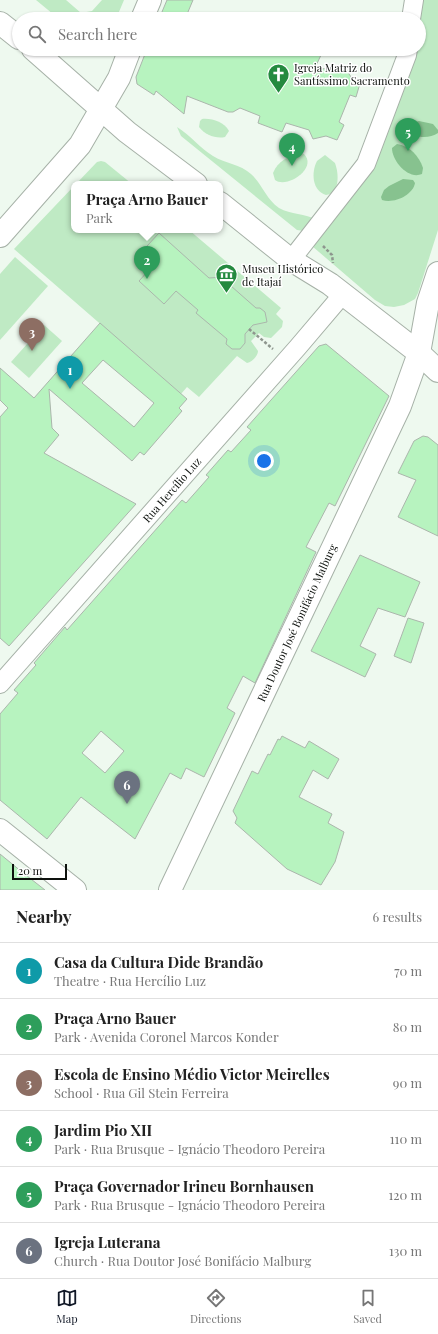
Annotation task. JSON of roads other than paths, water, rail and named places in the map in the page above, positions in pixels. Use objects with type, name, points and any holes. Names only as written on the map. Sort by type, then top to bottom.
[{"type":"main road","points":[[145,12],[150,0]]},
{"type":"main road","points":[[0,23],[12,32]]},
{"type":"main road","points":[[41,56],[102,108],[127,132],[192,181]]},
{"type":"main road","points":[[0,236],[80,145],[119,78],[127,56]]},
{"type":"main road","points":[[223,206],[291,260],[330,284],[418,353],[438,371]]},
{"type":"main road","name":"Rua Doutor José Bonifácio Malburg","points":[[170,890],[400,406],[418,353],[428,303],[438,273]]},
{"type":"main road","points":[[0,830],[75,890]]},
{"type":"street","points":[[412,12],[414,0]]},
{"type":"street","points":[[291,260],[366,164],[407,56]]},
{"type":"street","name":"Rua Hercílio Luz","points":[[0,684],[298,347],[343,294]]},
{"type":"place","name":"Igreja Matriz do Santíssimo Sacramento","points":[[278,94]]},
{"type":"place","name":"Praça Governador Irineu Bornhausen","points":[[408,151]]},
{"type":"place","name":"Jardim Pio XII","points":[[292,166]]},
{"type":"place","name":"Praça Arno Bauer","points":[[147,279]]},
{"type":"place","name":"Museu Histórico de Itajaí","points":[[227,294]]},
{"type":"place","name":"Escola de Ensino Médio Victor Meirelles","points":[[32,351]]},
{"type":"place","name":"Casa da Cultura Dide Brandão","points":[[70,389]]},
{"type":"place","name":"Igreja Luterana","points":[[127,804]]}]
